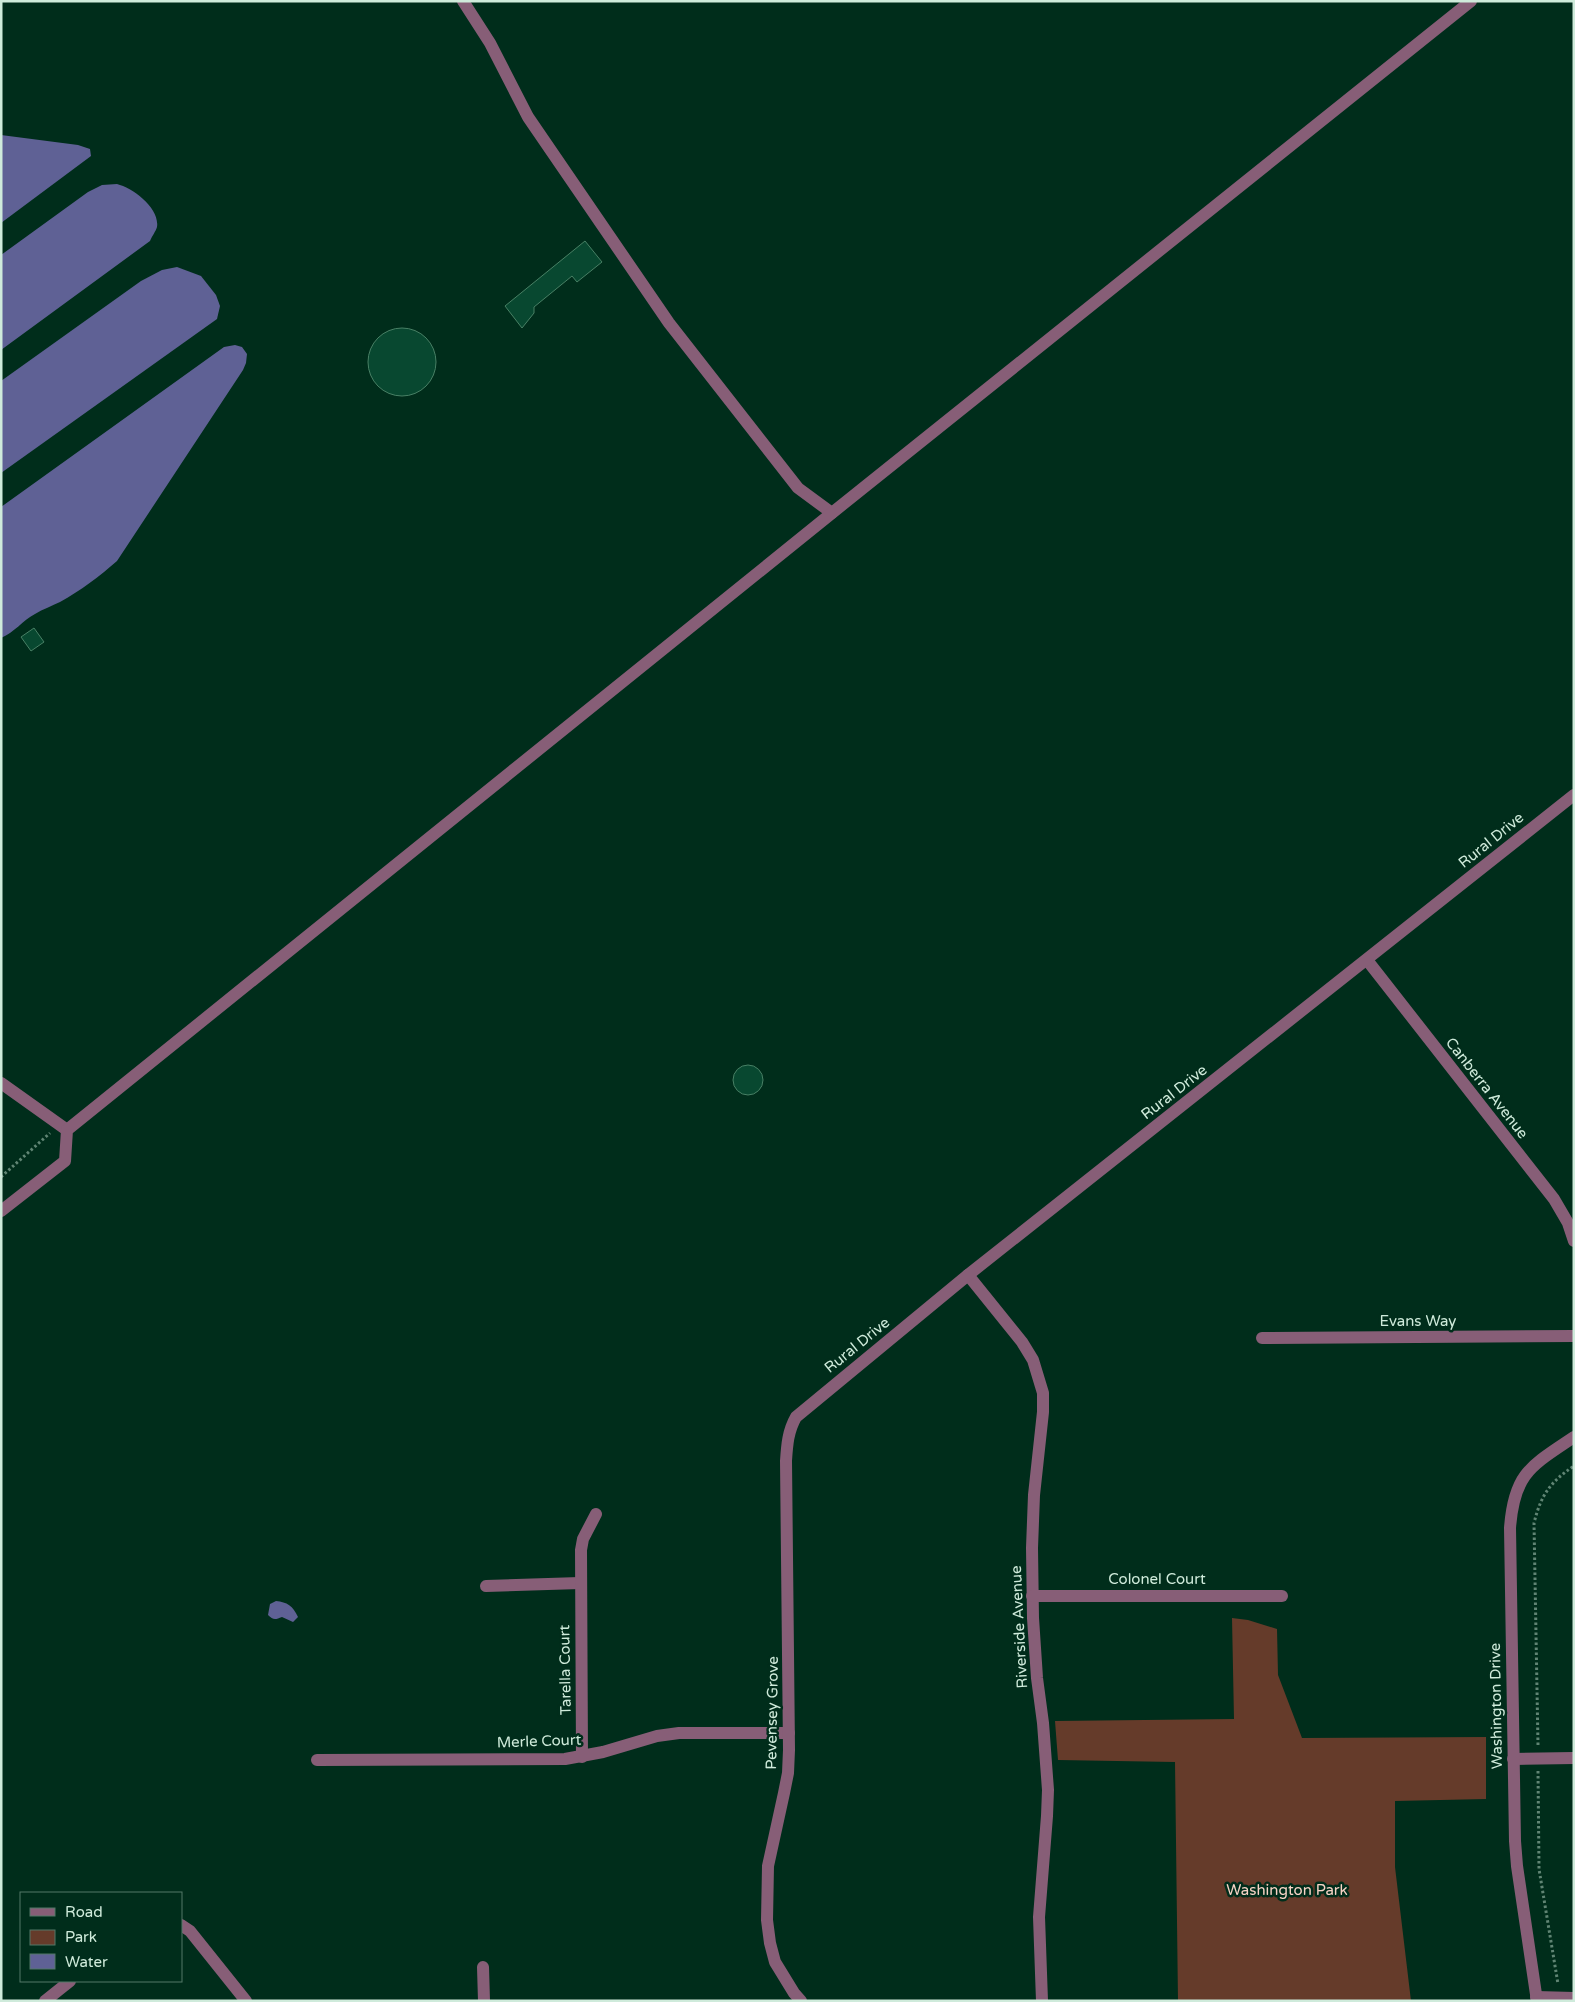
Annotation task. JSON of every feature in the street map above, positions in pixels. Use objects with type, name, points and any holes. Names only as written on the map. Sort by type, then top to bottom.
[{"type":"street","points":[[463,1],[490,43],[528,117],[669,323],[798,488],[832,513]]},
{"type":"street","points":[[63,1127],[1471,1]]},
{"type":"street","name":"Rural Drive","points":[[796,1417],[968,1275],[1574,795]]},
{"type":"street","name":"Canberra Avenue","points":[[1367,960],[1554,1199],[1568,1223],[1574,1241]]},
{"type":"street","points":[[1,1083],[63,1127]]},
{"type":"street","points":[[1,1211],[65,1161],[63,1127]]},
{"type":"street","name":"Riverside Avenue","points":[[968,1275],[1022,1342],[1033,1360],[1043,1393],[1043,1412],[1034,1495],[1032,1596],[1037,1678],[1045,1741],[1048,1790],[1048,1816],[1039,1916],[1042,2001]]},
{"type":"street","name":"Evans Way","points":[[1262,1338],[1574,1336]]},
{"type":"street","name":"Pevensey Grove","points":[[794,1998],[775,1962],[767,1920],[768,1866],[788,1772],[786,1461],[790,1427],[796,1417]]},
{"type":"street","name":"Washington Drive","points":[[1536,1999],[1517,1866],[1513,1759],[1510,1528],[1512,1505],[1517,1489],[1529,1470],[1574,1437]]},
{"type":"street","name":"Tarella Court","points":[[582,1757],[580,1584],[582,1544],[596,1514]]},
{"type":"street","points":[[486,1586],[580,1584]]},
{"type":"street","name":"Colonel Court","points":[[1032,1596],[1282,1596]]},
{"type":"street","name":"Merle Court","points":[[317,1760],[565,1759],[582,1757],[658,1736],[678,1733],[789,1733]]},
{"type":"street","points":[[1513,1759],[1574,1758]]},
{"type":"street","points":[[182,1925],[190,1931],[246,2001]]},
{"type":"street","points":[[483,1967],[484,2001]]},
{"type":"street","points":[[45,2001],[69,1982]]},
{"type":"street","points":[[1536,1999],[1574,1998]]},
{"type":"path","points":[[1,1177],[63,1127]]},
{"type":"path","points":[[1560,1998],[1540,1869],[1534,1523],[1543,1497],[1556,1478],[1574,1466]]},
{"type":"green space","name":"Washington Park","points":[[1232,1618],[1248,1620],[1277,1629],[1278,1675],[1302,1738],[1486,1737],[1486,1799],[1395,1801],[1395,1867],[1411,2001],[1178,2001],[1175,1762],[1058,1760],[1055,1721],[1234,1719]]},
{"type":"water","points":[[1,135],[78,145],[90,149],[91,156],[1,223]]},
{"type":"water","points":[[117,184],[137,194],[150,206],[157,220],[157,227],[150,241],[1,350],[1,255],[88,192],[102,185]]},
{"type":"water","points":[[177,267],[201,276],[216,295],[220,306],[217,319],[1,473],[1,381],[141,281],[162,270]]},
{"type":"water","points":[[235,345],[242,347],[247,354],[243,370],[117,561],[75,593],[30,617],[1,638],[1,507],[224,347]]},
{"type":"water","points":[[276,1601],[289,1605],[298,1617],[293,1622],[282,1617],[271,1618],[268,1615],[270,1604]]},
{"type":"building","points":[[585,241],[602,262],[577,282],[572,276],[534,307],[534,313],[522,328],[505,306]]},
{"type":"building","points":[[402,328],[415,331],[426,338],[433,349],[436,362],[433,375],[426,386],[415,393],[402,396],[389,393],[378,386],[371,375],[368,362],[371,349],[378,338],[389,331]]},
{"type":"building","points":[[34,628],[44,642],[31,651],[21,637]]},
{"type":"building","points":[[748,1065],[759,1069],[763,1080],[759,1091],[748,1095],[737,1091],[733,1080],[737,1069]]}]
